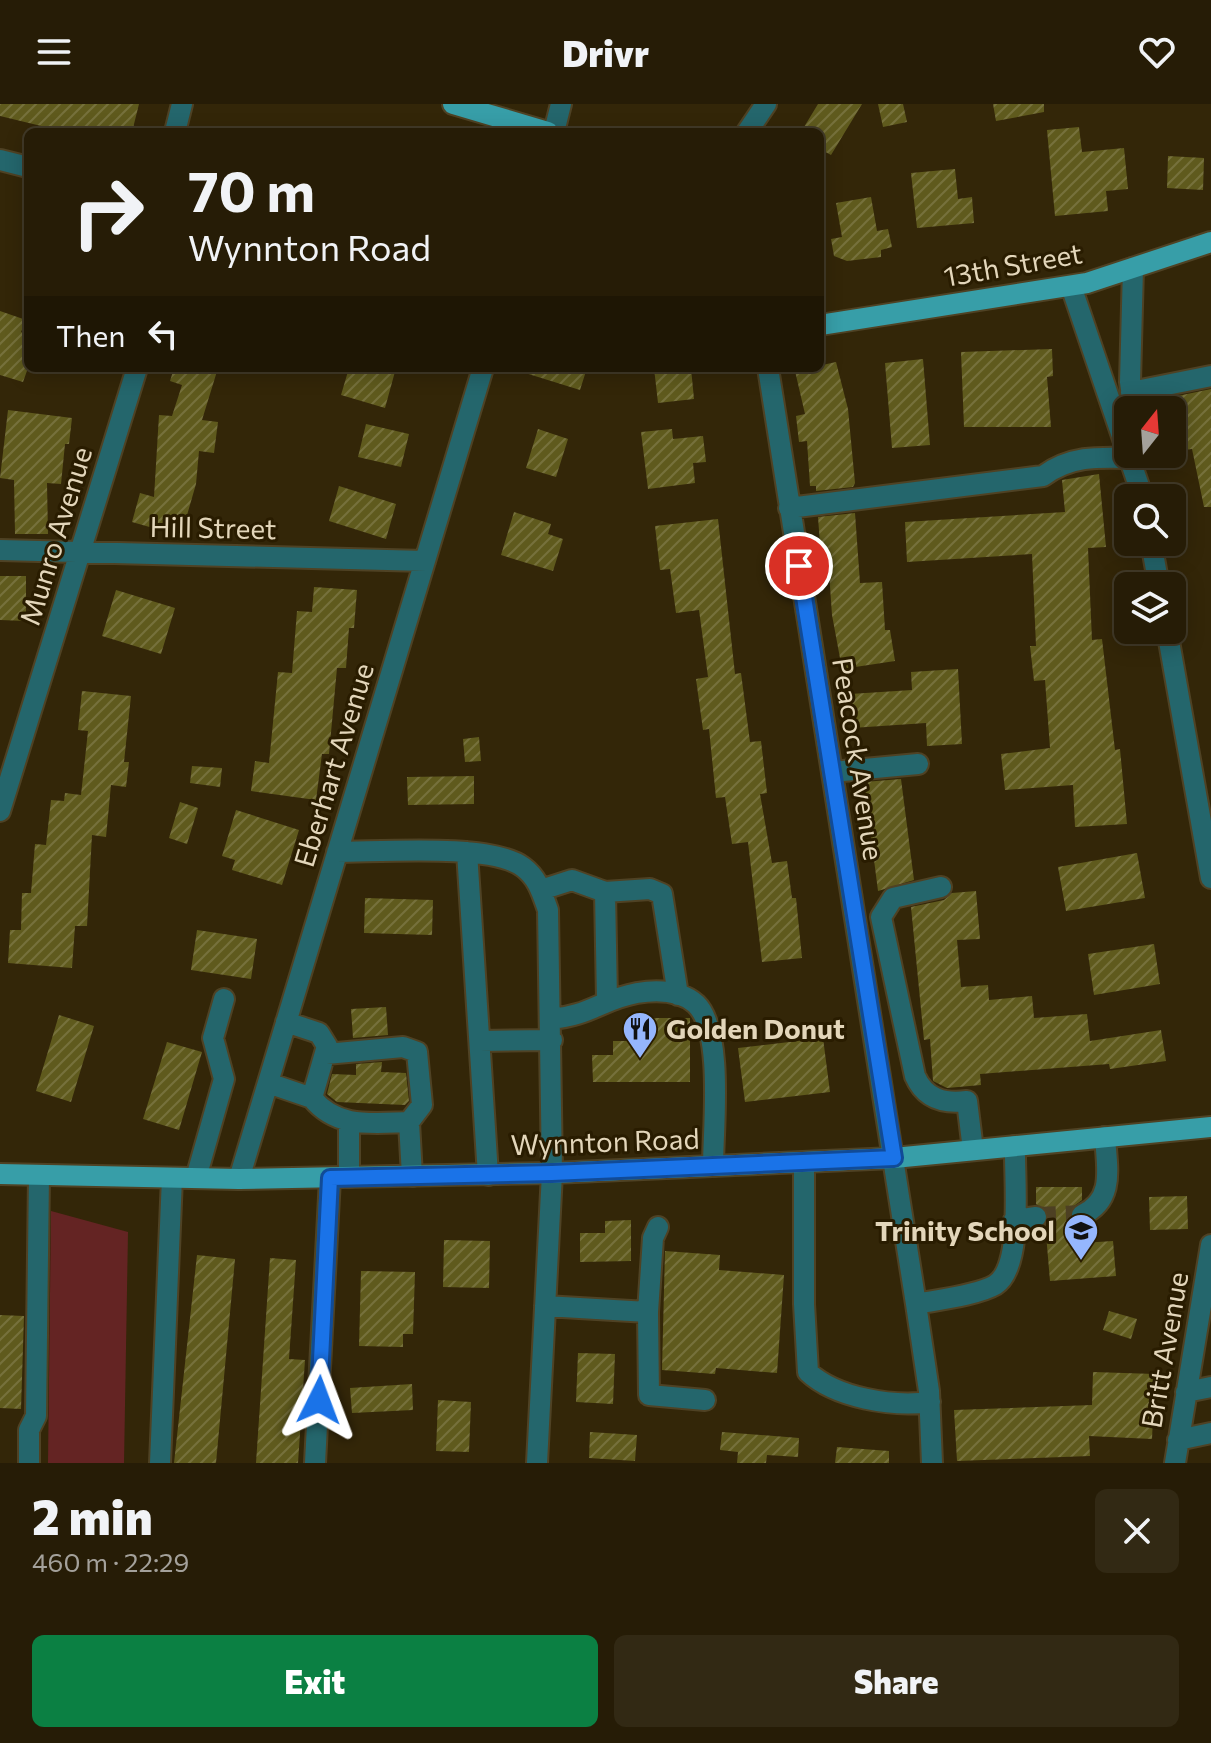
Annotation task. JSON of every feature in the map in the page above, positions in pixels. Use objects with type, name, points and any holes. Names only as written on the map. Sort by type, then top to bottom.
[{"type":"main road","points":[[453,104],[537,128]]},
{"type":"main road","name":"13th Street","points":[[824,324],[1071,286],[1211,242]]},
{"type":"main road","name":"Wynnton Road","points":[[0,1174],[239,1179],[552,1173],[894,1158],[1211,1127]]},
{"type":"street","points":[[176,128],[182,104]]},
{"type":"street","points":[[552,128],[561,104]]},
{"type":"street","points":[[750,128],[766,104]]},
{"type":"street","points":[[0,160],[24,166]]},
{"type":"street","points":[[1132,396],[1133,268]]},
{"type":"street","points":[[1071,286],[1114,402]]},
{"type":"street","name":"Munro Avenue","points":[[0,811],[136,372]]},
{"type":"street","name":"Eberhart Avenue","points":[[239,1179],[482,372]]},
{"type":"street","name":"Peacock Avenue","points":[[769,372],[916,1304],[930,1402],[932,1463]]},
{"type":"street","points":[[1148,396],[1211,376]]},
{"type":"street","points":[[789,508],[1043,476],[1060,464],[1092,457],[1114,456]]},
{"type":"street","name":"Hill Street","points":[[0,550],[425,561]]},
{"type":"street","points":[[1169,644],[1211,878]]},
{"type":"street","points":[[832,772],[918,764]]},
{"type":"street","points":[[337,852],[467,852],[494,855],[522,866],[541,890],[548,910],[552,1173],[537,1463]]},
{"type":"street","points":[[467,852],[488,1175]]},
{"type":"street","points":[[541,890],[572,880],[584,881],[605,892],[650,889],[662,894],[678,995]]},
{"type":"street","points":[[941,887],[893,898],[881,917],[915,1076],[919,1086],[934,1098],[950,1103],[967,1101],[973,1150]]},
{"type":"street","points":[[605,892],[607,1000]]},
{"type":"street","points":[[480,1041],[551,1030],[607,1000],[656,990],[695,1003],[704,1015],[718,1085],[713,1166]]},
{"type":"street","points":[[196,1178],[224,1079],[213,1038],[224,999]]},
{"type":"street","points":[[286,1022],[319,1033],[327,1046],[312,1098]]},
{"type":"street","points":[[326,1054],[403,1047],[417,1052],[422,1105],[409,1122],[412,1176]]},
{"type":"street","points":[[268,1083],[312,1098],[322,1111],[349,1122],[409,1122]]},
{"type":"street","points":[[315,1463],[340,1177],[349,1122]]},
{"type":"street","points":[[1082,1215],[1097,1208],[1108,1187],[1105,1137]]},
{"type":"street","points":[[916,1304],[995,1285],[1007,1272],[1013,1252],[1015,1146]]},
{"type":"street","points":[[804,1162],[804,1304],[808,1372],[822,1385],[885,1401],[930,1402]]},
{"type":"street","points":[[29,1463],[29,1430],[36,1416],[39,1175]]},
{"type":"street","points":[[160,1463],[172,1178]]},
{"type":"street","points":[[1014,1220],[1036,1217]]},
{"type":"street","points":[[658,1227],[653,1238],[648,1312],[649,1395],[705,1400]]},
{"type":"street","name":"Britt Avenue","points":[[1175,1463],[1211,1245]]},
{"type":"street","points":[[545,1306],[648,1312]]},
{"type":"street","points":[[1186,1392],[1211,1387]]},
{"type":"street","points":[[1178,1440],[1211,1433]]},
{"type":"shaded area","points":[[51,1211],[128,1232],[124,1463],[48,1463]]},
{"type":"building","points":[[0,104],[139,104],[133,128],[50,128],[0,116]]},
{"type":"building","points":[[818,104],[862,104],[831,155],[824,151],[824,128],[803,128]]},
{"type":"building","points":[[878,104],[903,104],[907,122],[883,127]]},
{"type":"building","points":[[993,104],[1044,104],[1044,112],[996,121]]},
{"type":"building","points":[[1079,127],[1082,152],[1124,148],[1128,189],[1106,191],[1108,211],[1055,216],[1047,130]]},
{"type":"building","points":[[1168,156],[1204,158],[1203,190],[1167,188]]},
{"type":"building","points":[[955,169],[958,199],[972,197],[974,223],[917,228],[911,173]]},
{"type":"building","points":[[871,197],[877,231],[888,229],[892,247],[881,250],[881,257],[847,261],[834,256],[831,239],[842,237],[836,203]]},
{"type":"building","points":[[0,311],[24,319],[21,332],[24,333],[24,372],[27,372],[23,382],[0,375]]},
{"type":"building","points":[[1052,349],[1053,376],[1047,377],[1051,427],[964,427],[961,352]]},
{"type":"building","points":[[923,359],[930,445],[892,448],[885,363]]},
{"type":"building","points":[[836,362],[848,409],[855,483],[853,487],[816,491],[816,486],[810,486],[807,441],[799,442],[796,416],[805,414],[795,372],[824,372],[824,365]]},
{"type":"building","points":[[173,372],[217,372],[202,420],[218,422],[214,453],[199,451],[196,484],[181,536],[132,522],[140,493],[154,497],[159,415],[172,416],[182,385],[170,381]]},
{"type":"building","points":[[348,372],[395,372],[385,408],[341,395]]},
{"type":"building","points":[[522,372],[586,372],[580,390]]},
{"type":"building","points":[[654,372],[691,372],[694,399],[658,403]]},
{"type":"building","points":[[1211,389],[1211,507],[1204,507],[1192,449],[1186,450],[1186,396],[1178,396]]},
{"type":"building","points":[[8,410],[72,418],[69,444],[65,444],[61,484],[47,483],[48,534],[15,534],[14,480],[0,478]]},
{"type":"building","points":[[366,424],[409,434],[401,467],[358,457]]},
{"type":"building","points":[[538,429],[568,439],[556,477],[526,468]]},
{"type":"building","points":[[672,429],[673,439],[703,436],[706,462],[693,463],[695,483],[648,489],[641,432]]},
{"type":"building","points":[[1099,474],[1106,547],[1088,548],[1092,640],[1102,639],[1115,750],[1120,749],[1127,824],[1075,827],[1073,785],[1005,790],[1001,754],[1050,748],[1045,680],[1034,681],[1030,646],[1036,646],[1032,554],[907,562],[905,522],[1065,512],[1062,480]]},
{"type":"building","points":[[339,486],[396,504],[386,539],[329,521]]},
{"type":"building","points":[[514,512],[551,524],[548,534],[563,539],[553,571],[501,555]]},
{"type":"building","points":[[855,513],[860,583],[882,582],[885,630],[890,630],[895,661],[842,669],[832,615],[829,572],[822,572],[818,517]]},
{"type":"building","points":[[718,519],[735,674],[741,673],[750,742],[761,741],[767,793],[760,794],[772,863],[787,861],[792,898],[796,898],[802,958],[762,962],[748,842],[732,844],[725,797],[716,798],[709,729],[703,730],[696,679],[708,677],[699,610],[676,613],[670,569],[660,570],[655,526]]},
{"type":"building","points":[[0,576],[26,576],[26,621],[0,620]]},
{"type":"building","points":[[314,587],[357,590],[354,628],[349,628],[346,668],[337,668],[329,754],[322,754],[316,800],[251,791],[255,761],[269,763],[278,672],[292,673],[297,611],[312,612]]},
{"type":"building","points":[[116,590],[175,608],[161,654],[102,636]]},
{"type":"building","points":[[958,669],[962,744],[927,746],[926,723],[852,728],[850,694],[912,690],[911,672]]},
{"type":"building","points":[[82,691],[131,696],[124,762],[129,762],[126,787],[111,785],[106,837],[92,835],[87,926],[75,926],[72,968],[8,963],[10,930],[21,930],[22,893],[31,893],[35,844],[46,845],[51,800],[64,801],[65,793],[81,795],[88,731],[78,730]]},
{"type":"building","points":[[479,737],[481,761],[465,762],[463,739]]},
{"type":"building","points":[[192,766],[222,768],[220,787],[190,783]]},
{"type":"building","points":[[474,776],[474,804],[408,805],[407,777]]},
{"type":"building","points":[[901,779],[914,880],[878,891],[864,782]]},
{"type":"building","points":[[180,802],[198,808],[187,844],[169,838]]},
{"type":"building","points":[[236,810],[299,830],[282,885],[232,870],[235,860],[222,856]]},
{"type":"building","points":[[1137,853],[1145,898],[1066,911],[1058,867]]},
{"type":"building","points":[[976,891],[980,939],[957,940],[961,987],[988,985],[989,1000],[1032,996],[1034,1018],[1087,1014],[1090,1041],[1161,1030],[1166,1061],[1110,1069],[1109,1064],[980,1074],[981,1085],[947,1088],[933,1081],[930,1039],[924,1040],[911,907],[944,900],[952,893]]},
{"type":"building","points":[[365,898],[433,900],[432,935],[364,933]]},
{"type":"building","points":[[197,930],[257,939],[251,979],[191,970]]},
{"type":"building","points":[[1154,944],[1160,984],[1094,995],[1088,954]]},
{"type":"building","points":[[386,1007],[388,1035],[353,1038],[351,1009]]},
{"type":"building","points":[[59,1015],[94,1026],[71,1102],[36,1091]]},
{"type":"building","points":[[627,1018],[690,1018],[690,1082],[593,1082],[592,1055],[613,1055],[613,1041],[627,1041]]},
{"type":"building","points":[[823,1038],[830,1092],[745,1102],[738,1048]]},
{"type":"building","points":[[167,1042],[202,1052],[179,1130],[143,1119]]},
{"type":"building","points":[[382,1062],[381,1072],[406,1073],[409,1101],[405,1105],[337,1102],[327,1094],[332,1074],[356,1075],[356,1064]]},
{"type":"building","points":[[1036,1187],[1082,1187],[1082,1200],[1070,1209],[1071,1221],[1082,1228],[1082,1243],[1113,1241],[1116,1276],[1050,1281],[1046,1234],[1036,1233],[1048,1223],[1049,1214],[1036,1204]]},
{"type":"building","points":[[1187,1196],[1188,1229],[1150,1230],[1149,1197]]},
{"type":"building","points":[[631,1220],[631,1261],[580,1262],[580,1233],[605,1233],[605,1221]]},
{"type":"building","points":[[444,1240],[490,1241],[489,1288],[443,1287]]},
{"type":"building","points":[[665,1251],[720,1255],[719,1270],[784,1275],[777,1373],[716,1368],[715,1374],[662,1370]]},
{"type":"building","points":[[197,1255],[235,1259],[216,1463],[174,1463]]},
{"type":"building","points":[[270,1258],[296,1260],[289,1359],[305,1360],[298,1463],[256,1463]]},
{"type":"building","points":[[361,1271],[415,1272],[413,1334],[403,1334],[403,1347],[359,1346]]},
{"type":"building","points":[[1109,1311],[1137,1319],[1131,1339],[1103,1330]]},
{"type":"building","points":[[0,1315],[24,1316],[21,1409],[0,1408]]},
{"type":"building","points":[[578,1353],[615,1354],[613,1404],[576,1402]]},
{"type":"building","points":[[1093,1372],[1155,1374],[1152,1439],[1089,1436],[1090,1456],[957,1461],[954,1410],[1092,1405]]},
{"type":"building","points":[[412,1384],[413,1410],[352,1413],[350,1388]]},
{"type":"building","points":[[438,1400],[471,1402],[469,1452],[436,1451]]},
{"type":"building","points":[[590,1432],[637,1435],[635,1461],[589,1458]]},
{"type":"building","points":[[722,1432],[799,1438],[798,1457],[767,1455],[766,1463],[737,1463],[738,1452],[720,1450]]},
{"type":"building","points":[[837,1447],[889,1451],[889,1463],[835,1463]]},
{"type":"tunnel","points":[[1036,1217],[1082,1215]]},
{"type":"place","name":"Golden Donut","points":[[640,1060]]},
{"type":"place","name":"Trinity School","points":[[1081,1262]]},
{"type":"route","points":[[319,1400],[330,1178],[552,1173],[894,1158],[799,566]]}]
